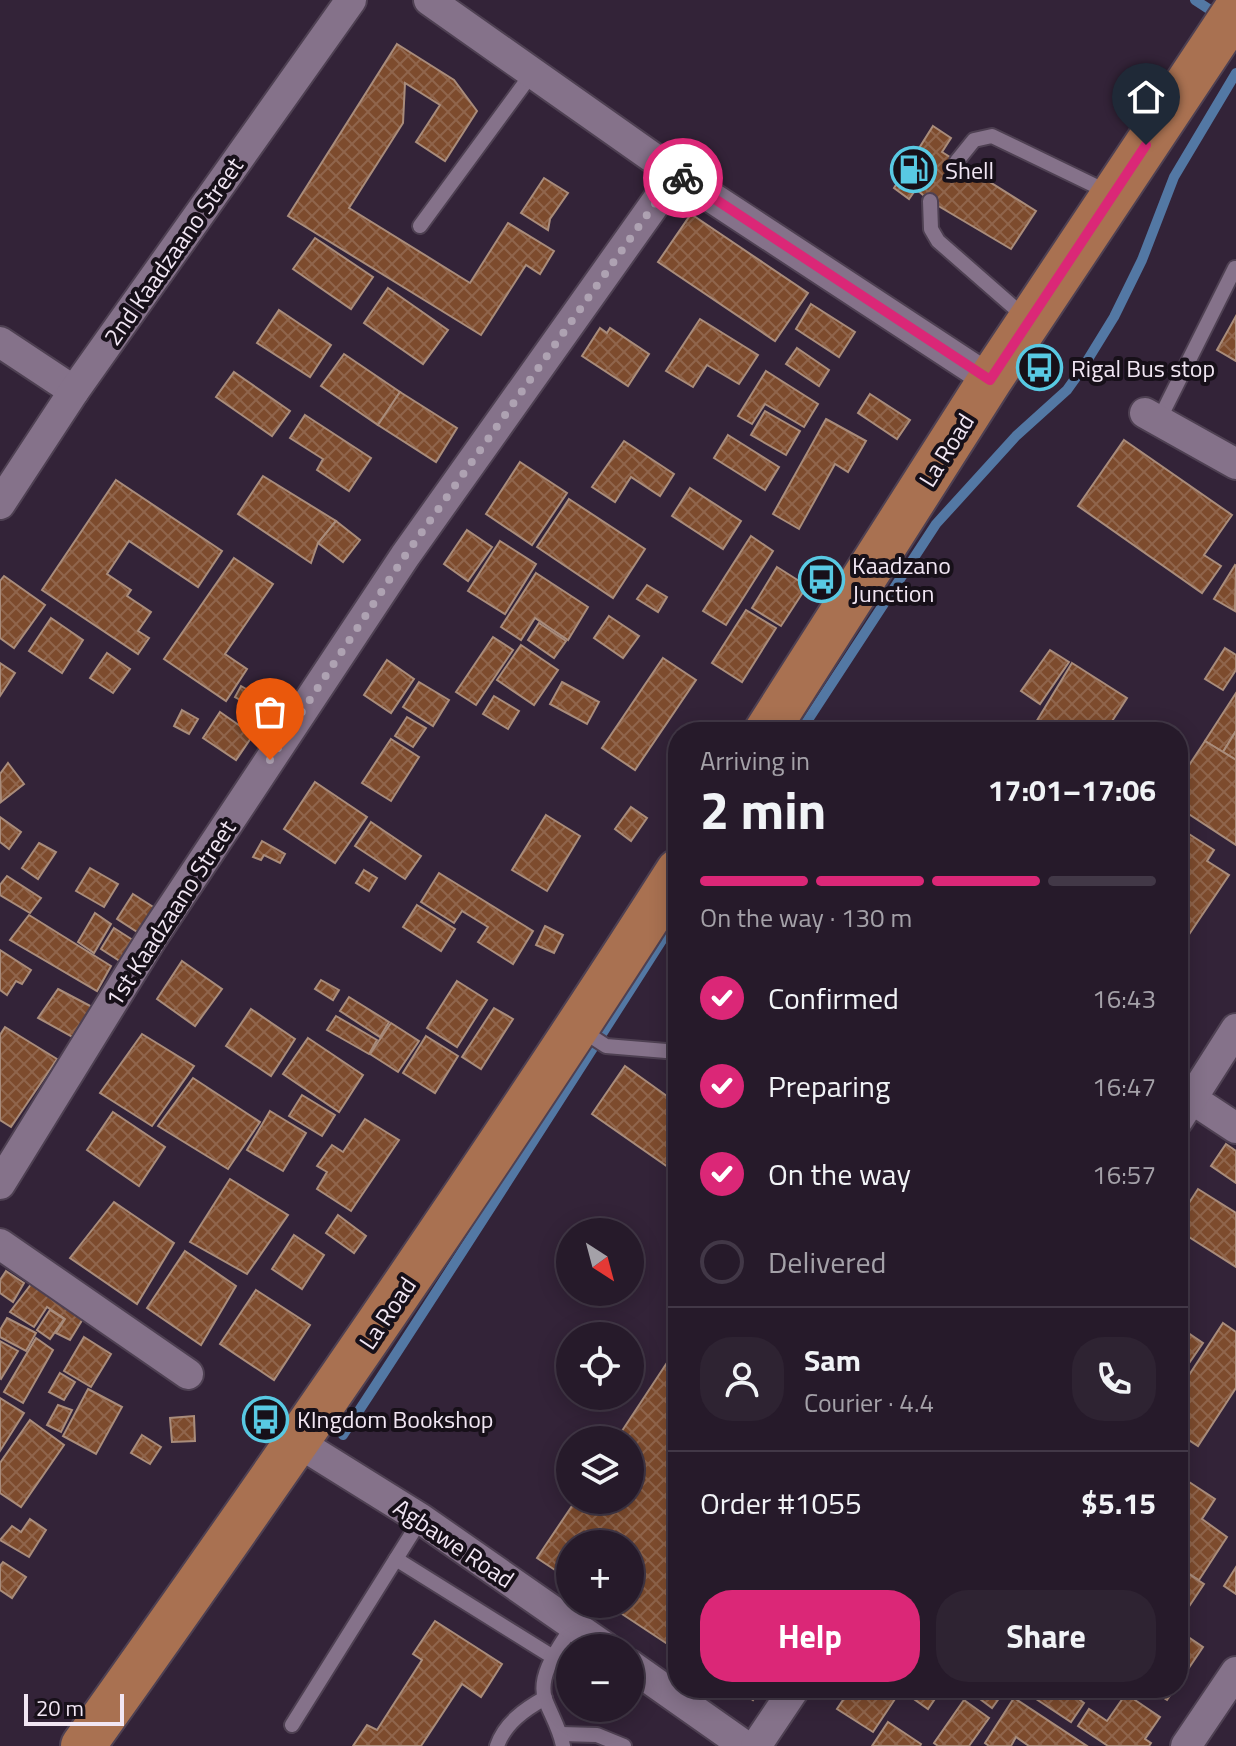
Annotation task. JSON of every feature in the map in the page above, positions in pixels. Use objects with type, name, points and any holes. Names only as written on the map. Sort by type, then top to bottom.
[{"type":"main road","name":"La Road","points":[[772,722],[990,380],[1236,10]]},
{"type":"main road","name":"La Road","points":[[83,1746],[594,1038],[668,891]]},
{"type":"street","name":"2nd Kaadzaano Street","points":[[0,504],[74,391],[351,0]]},
{"type":"street","points":[[429,0],[676,174],[990,380]]},
{"type":"street","name":"1st Kaadzaano Street","points":[[0,1184],[152,938],[405,556],[676,174]]},
{"type":"street","points":[[0,342],[74,391]]},
{"type":"street","points":[[1152,416],[1236,464]]},
{"type":"street","points":[[1188,1105],[1236,1029]]},
{"type":"street","points":[[1188,1111],[1236,1128]]},
{"type":"street","points":[[0,1244],[188,1374]]},
{"type":"street","name":"Agbawe Road","points":[[299,1443],[421,1519],[586,1634]]},
{"type":"street","points":[[1186,1746],[1236,1672]]},
{"type":"street","points":[[644,1675],[668,1692]]},
{"type":"street","points":[[677,1698],[745,1746]]},
{"type":"street","points":[[756,1746],[788,1698]]},
{"type":"lane","points":[[420,226],[534,72]]},
{"type":"lane","points":[[957,161],[974,140],[992,136],[1114,195]]},
{"type":"lane","points":[[930,201],[931,229],[938,241],[1030,321]]},
{"type":"lane","points":[[1152,416],[1235,268]]},
{"type":"lane","points":[[594,1038],[668,1050]]},
{"type":"lane","points":[[292,1725],[421,1519]]},
{"type":"lane","points":[[396,1559],[553,1657]]},
{"type":"lane","points":[[573,1625],[553,1657],[543,1683],[545,1698],[562,1740],[597,1735],[624,1746]]},
{"type":"lane","points":[[497,1746],[513,1721],[545,1698]]},
{"type":"building","points":[[397,44],[454,80],[477,111],[445,161],[416,142],[440,105],[405,83],[403,123],[349,208],[470,283],[508,223],[554,251],[540,274],[526,265],[481,335],[288,216]]},
{"type":"building","points":[[933,126],[951,138],[942,152],[1036,211],[1011,249],[930,201],[916,189],[909,199],[894,188]]},
{"type":"building","points":[[544,178],[568,193],[550,219],[548,230],[521,213]]},
{"type":"building","points":[[691,214],[808,293],[775,341],[658,262]]},
{"type":"building","points":[[315,238],[373,277],[351,309],[293,269]]},
{"type":"building","points":[[388,288],[448,330],[423,364],[364,323]]},
{"type":"building","points":[[811,304],[855,332],[839,357],[796,329]]},
{"type":"building","points":[[279,310],[331,345],[310,377],[257,343]]},
{"type":"building","points":[[1236,316],[1236,361],[1217,350]]},
{"type":"building","points":[[700,319],[758,355],[739,384],[707,365],[693,387],[666,371]]},
{"type":"building","points":[[600,328],[607,333],[610,328],[649,354],[628,386],[582,356]]},
{"type":"building","points":[[797,348],[829,370],[819,386],[786,364]]},
{"type":"building","points":[[344,354],[400,392],[378,425],[321,386]]},
{"type":"building","points":[[766,371],[818,404],[804,427],[765,404],[752,424],[738,416]]},
{"type":"building","points":[[234,372],[290,411],[272,436],[216,397]]},
{"type":"building","points":[[400,392],[457,428],[436,462],[378,425]]},
{"type":"building","points":[[870,394],[910,420],[897,439],[858,413]]},
{"type":"building","points":[[765,411],[800,431],[786,455],[751,435]]},
{"type":"building","points":[[305,415],[371,458],[349,491],[317,470],[323,459],[290,438]]},
{"type":"building","points":[[826,419],[866,441],[848,472],[835,464],[799,529],[773,514]]},
{"type":"building","points":[[728,435],[779,467],[765,490],[714,458]]},
{"type":"building","points":[[1124,440],[1232,515],[1204,555],[1221,566],[1202,593],[1078,506]]},
{"type":"building","points":[[624,441],[674,474],[660,496],[631,477],[615,502],[592,487]]},
{"type":"building","points":[[520,462],[567,493],[532,545],[486,514]]},
{"type":"building","points":[[263,476],[336,521],[318,543],[311,563],[238,514]]},
{"type":"building","points":[[116,480],[222,551],[198,587],[129,541],[107,574],[131,590],[127,596],[151,612],[138,631],[149,638],[138,654],[42,590]]},
{"type":"building","points":[[690,488],[741,521],[723,549],[672,516]]},
{"type":"building","points":[[569,499],[645,549],[613,598],[537,547]]},
{"type":"building","points":[[336,521],[360,540],[343,562],[318,543]]},
{"type":"building","points":[[467,530],[492,547],[468,581],[444,564]]},
{"type":"building","points":[[751,536],[773,551],[726,625],[703,611]]},
{"type":"building","points":[[500,541],[536,564],[505,614],[468,591]]},
{"type":"building","points":[[234,558],[273,584],[225,654],[247,669],[226,701],[164,659]]},
{"type":"building","points":[[1236,566],[1235,611],[1214,599]]},
{"type":"building","points":[[777,567],[807,586],[781,626],[752,608]]},
{"type":"building","points":[[536,573],[588,607],[568,640],[535,618],[521,640],[501,627]]},
{"type":"building","points":[[4,576],[45,605],[14,648],[0,638],[0,581]]},
{"type":"building","points":[[647,585],[667,597],[658,612],[637,599]]},
{"type":"building","points":[[746,610],[776,628],[742,682],[712,663]]},
{"type":"building","points":[[609,616],[639,636],[623,658],[594,638]]},
{"type":"building","points":[[51,618],[83,640],[62,673],[29,651]]},
{"type":"building","points":[[539,623],[566,641],[554,658],[528,640]]},
{"type":"building","points":[[493,637],[513,650],[476,705],[456,692]]},
{"type":"building","points":[[521,645],[558,670],[534,705],[497,680]]},
{"type":"building","points":[[1225,648],[1236,655],[1236,670],[1223,690],[1205,679]]},
{"type":"building","points":[[1050,650],[1069,662],[1040,704],[1021,691]]},
{"type":"building","points":[[107,653],[130,669],[113,693],[90,678]]},
{"type":"building","points":[[663,658],[696,680],[635,770],[602,748]]},
{"type":"building","points":[[387,660],[414,679],[391,713],[364,695]]},
{"type":"building","points":[[0,663],[15,673],[0,696]]},
{"type":"building","points":[[1072,663],[1127,698],[1111,722],[1036,722]]},
{"type":"building","points":[[419,682],[449,700],[433,726],[403,707]]},
{"type":"building","points":[[562,682],[599,702],[587,724],[550,704]]},
{"type":"building","points":[[241,686],[255,694],[249,705],[235,697]]},
{"type":"building","points":[[1236,693],[1236,731],[1223,752],[1205,741]]},
{"type":"building","points":[[494,696],[519,711],[508,729],[483,714]]},
{"type":"building","points":[[182,710],[198,719],[189,734],[174,726]]},
{"type":"building","points":[[220,712],[253,735],[236,760],[203,738]]},
{"type":"building","points":[[407,717],[426,728],[413,747],[395,736]]},
{"type":"building","points":[[1236,731],[1236,760],[1223,752]]},
{"type":"building","points":[[391,739],[419,757],[391,801],[362,783]]},
{"type":"building","points":[[1205,741],[1236,760],[1236,845],[1188,814],[1188,767]]},
{"type":"building","points":[[8,763],[24,784],[1,802],[0,774]]},
{"type":"building","points":[[315,782],[367,817],[335,863],[284,829]]},
{"type":"building","points":[[631,807],[647,818],[631,841],[615,829]]},
{"type":"building","points":[[546,815],[580,836],[547,891],[512,870]]},
{"type":"building","points":[[0,817],[21,832],[9,849],[0,842]]},
{"type":"building","points":[[371,822],[421,856],[405,879],[355,846]]},
{"type":"building","points":[[1188,833],[1214,850],[1207,861],[1229,875],[1188,936]]},
{"type":"building","points":[[262,841],[285,854],[280,863],[264,855],[261,860],[253,857]]},
{"type":"building","points":[[39,843],[56,852],[38,879],[22,868]]},
{"type":"building","points":[[90,868],[118,884],[104,907],[76,891]]},
{"type":"building","points":[[364,870],[377,878],[369,891],[356,883]]},
{"type":"building","points":[[439,873],[533,931],[513,964],[478,942],[488,927],[462,911],[454,923],[421,902]]},
{"type":"building","points":[[7,876],[41,898],[30,913],[0,895],[0,885]]},
{"type":"building","points":[[133,894],[158,910],[142,935],[117,919]]},
{"type":"building","points":[[417,905],[455,929],[441,951],[403,927]]},
{"type":"building","points":[[95,913],[111,924],[94,953],[78,942]]},
{"type":"building","points":[[29,915],[111,966],[97,991],[10,940]]},
{"type":"building","points":[[545,926],[563,935],[554,953],[536,945]]},
{"type":"building","points":[[114,928],[139,944],[126,965],[101,949]]},
{"type":"building","points":[[0,950],[31,970],[22,984],[16,981],[7,995],[0,990]]},
{"type":"building","points":[[182,961],[222,989],[195,1026],[157,999]]},
{"type":"building","points":[[321,980],[339,990],[333,1000],[315,989]]},
{"type":"building","points":[[457,981],[487,1000],[457,1047],[427,1028]]},
{"type":"building","points":[[58,989],[94,1008],[76,1039],[38,1018]]},
{"type":"building","points":[[349,997],[389,1022],[380,1037],[340,1011]]},
{"type":"building","points":[[494,1008],[513,1019],[481,1069],[462,1057]]},
{"type":"building","points":[[251,1009],[295,1039],[271,1076],[226,1046]]},
{"type":"building","points":[[336,1016],[377,1040],[369,1054],[327,1030]]},
{"type":"building","points":[[391,1023],[419,1041],[398,1072],[370,1054]]},
{"type":"building","points":[[5,1027],[57,1059],[11,1127],[0,1120],[0,1035]]},
{"type":"building","points":[[142,1034],[194,1066],[152,1126],[100,1093]]},
{"type":"building","points":[[426,1036],[458,1056],[435,1093],[403,1073]]},
{"type":"building","points":[[308,1038],[363,1075],[339,1112],[283,1074]]},
{"type":"building","points":[[625,1066],[668,1097],[668,1167],[592,1114]]},
{"type":"building","points":[[193,1078],[260,1122],[228,1169],[158,1126]]},
{"type":"building","points":[[302,1095],[335,1115],[322,1136],[289,1116]]},
{"type":"building","points":[[270,1111],[306,1133],[283,1171],[247,1150]]},
{"type":"building","points":[[113,1112],[165,1147],[139,1186],[87,1150]]},
{"type":"building","points":[[365,1119],[399,1140],[351,1211],[317,1189],[327,1172],[317,1166],[332,1145],[343,1152]]},
{"type":"building","points":[[1226,1144],[1236,1151],[1236,1183],[1211,1166]]},
{"type":"building","points":[[230,1179],[288,1215],[247,1274],[190,1242]]},
{"type":"building","points":[[1198,1189],[1236,1213],[1236,1267],[1188,1236],[1188,1204]]},
{"type":"building","points":[[114,1202],[174,1243],[137,1304],[70,1258]]},
{"type":"building","points":[[338,1215],[366,1236],[354,1253],[326,1233]]},
{"type":"building","points":[[294,1235],[324,1255],[302,1289],[272,1269]]},
{"type":"building","points":[[185,1251],[236,1286],[201,1345],[147,1308]]},
{"type":"building","points":[[6,1271],[24,1283],[13,1302],[0,1293],[0,1280]]},
{"type":"building","points":[[32,1283],[84,1317],[70,1340],[56,1333],[65,1319],[47,1307],[34,1327],[10,1312]]},
{"type":"building","points":[[256,1290],[310,1325],[274,1380],[220,1344]]},
{"type":"building","points":[[50,1310],[64,1319],[50,1339],[37,1330]]},
{"type":"building","points":[[7,1318],[36,1333],[26,1351],[0,1337],[0,1330]]},
{"type":"building","points":[[1223,1323],[1236,1332],[1236,1388],[1198,1446],[1188,1440],[1188,1377]]},
{"type":"building","points":[[1188,1333],[1203,1343],[1188,1365]]},
{"type":"building","points":[[84,1337],[111,1354],[91,1387],[64,1371]]},
{"type":"building","points":[[36,1338],[53,1350],[23,1403],[4,1392]]},
{"type":"building","points":[[0,1341],[18,1351],[1,1379],[0,1378]]},
{"type":"building","points":[[668,1361],[668,1644],[628,1618],[644,1618],[644,1530],[556,1530],[556,1571],[537,1558],[567,1514],[644,1514],[644,1426],[625,1426],[636,1410],[644,1410],[644,1398]]},
{"type":"building","points":[[60,1373],[75,1382],[64,1400],[49,1392]]},
{"type":"building","points":[[88,1389],[122,1407],[96,1454],[63,1436]]},
{"type":"building","points":[[0,1398],[24,1413],[0,1451]]},
{"type":"building","points":[[58,1405],[72,1410],[61,1432],[47,1425]]},
{"type":"building","points":[[194,1416],[195,1441],[172,1442],[170,1418]]},
{"type":"building","points":[[30,1420],[64,1445],[21,1507],[0,1493],[0,1463]]},
{"type":"building","points":[[142,1435],[161,1447],[150,1464],[131,1453]]},
{"type":"building","points":[[1188,1481],[1215,1499],[1202,1519],[1227,1537],[1199,1580],[1188,1573]]},
{"type":"building","points":[[30,1519],[46,1530],[29,1557],[0,1540],[12,1526],[21,1532]]},
{"type":"building","points":[[3,1562],[26,1577],[12,1598],[0,1590],[0,1566]]},
{"type":"building","points":[[1236,1567],[1236,1594],[1224,1586]]},
{"type":"building","points":[[1188,1574],[1204,1584],[1188,1608]]},
{"type":"building","points":[[435,1621],[502,1664],[481,1697],[462,1684],[421,1746],[353,1746],[367,1725],[377,1730],[422,1660],[413,1654]]},
{"type":"building","points":[[1188,1637],[1203,1647],[1188,1669]]},
{"type":"building","points":[[844,1698],[896,1698],[873,1732],[837,1709]]},
{"type":"building","points":[[912,1698],[936,1698],[928,1709]]},
{"type":"building","points":[[979,1698],[999,1698],[992,1708]]},
{"type":"building","points":[[1014,1698],[1087,1746],[1029,1746],[1016,1737],[1011,1746],[989,1746],[985,1743]]},
{"type":"building","points":[[1035,1698],[1081,1698],[1084,1703],[1071,1722]]},
{"type":"building","points":[[1123,1698],[1132,1698],[1160,1717],[1145,1739],[1151,1743],[1149,1746],[1108,1746],[1078,1726],[1089,1709],[1107,1721]]},
{"type":"building","points":[[964,1700],[989,1718],[969,1746],[938,1746],[934,1743]]},
{"type":"building","points":[[888,1722],[921,1744],[920,1746],[872,1746]]},
{"type":"waterway","points":[[1195,0],[1221,17]]},
{"type":"waterway","points":[[807,722],[936,524],[1016,436],[1067,390],[1082,369],[1114,317],[1142,260],[1174,177],[1236,73]]},
{"type":"waterway","points":[[343,1435],[668,931]]},
{"type":"way so far","points":[[270,760],[405,556],[676,174],[683,178]]},
{"type":"place","name":"Shell","points":[[914,170]]},
{"type":"place","name":"Rigal Bus stop","points":[[1040,368]]},
{"type":"place","name":"Kaadzano Junction","points":[[821,579]]},
{"type":"place","name":"KIngdom Bookshop","points":[[266,1419]]},
{"type":"route","points":[[683,178],[990,380],[1146,145]]}]
